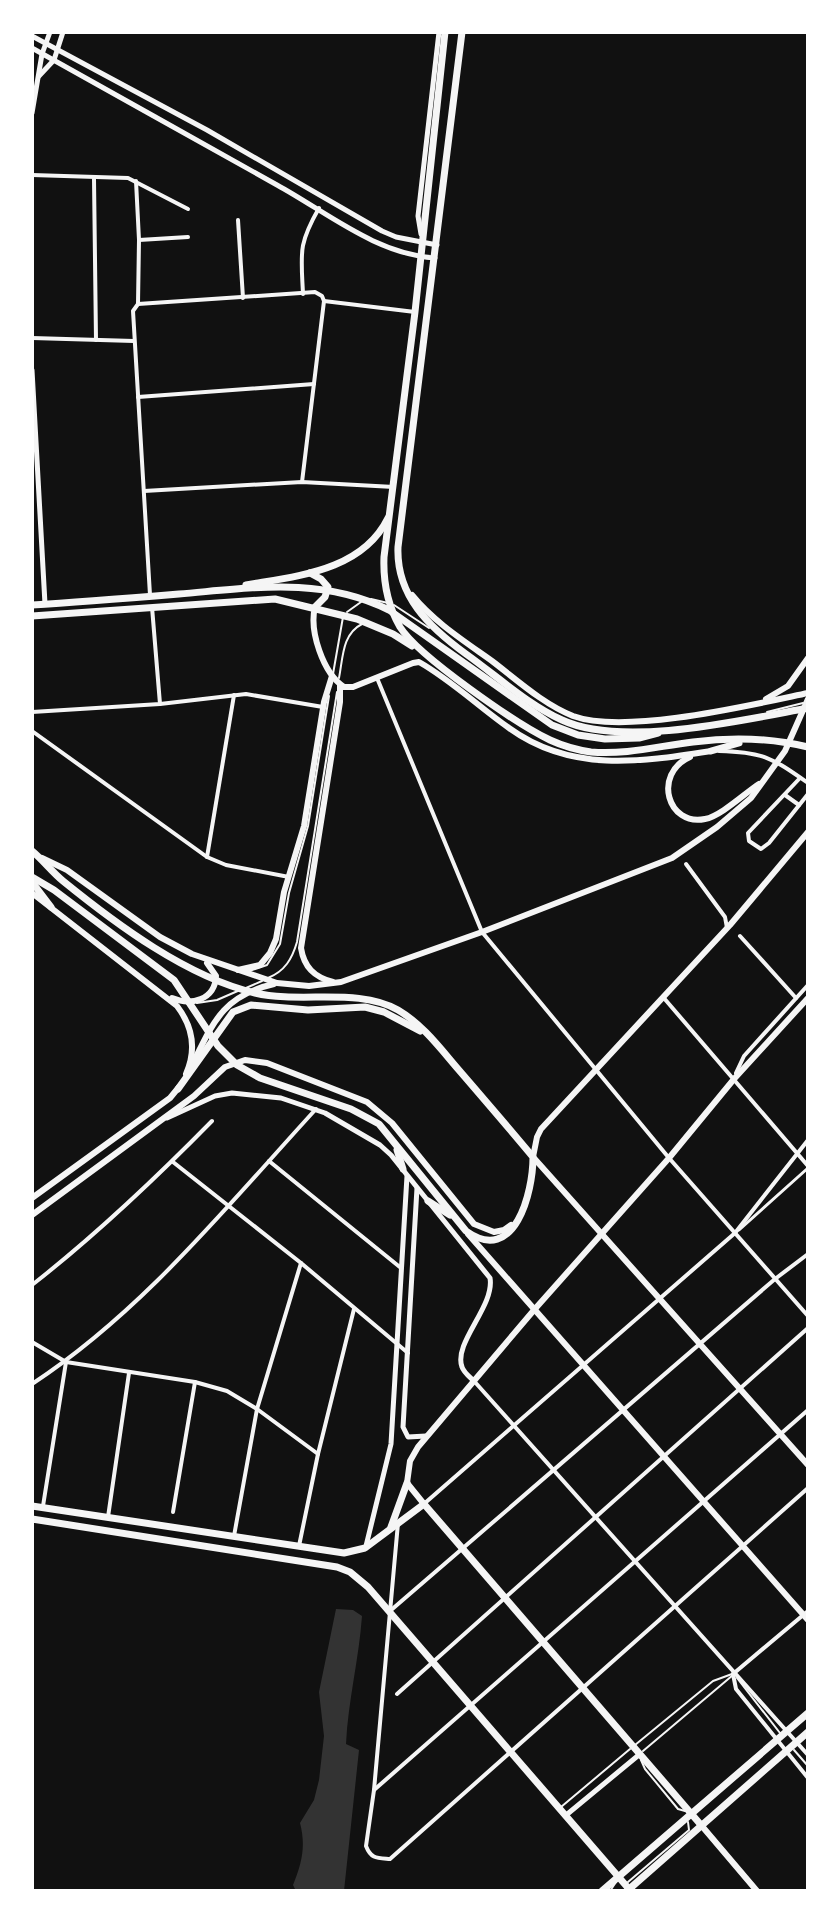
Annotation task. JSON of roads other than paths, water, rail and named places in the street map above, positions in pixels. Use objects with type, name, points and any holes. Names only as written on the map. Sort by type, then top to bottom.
[{"type":"main road","points":[[440,665],[403,632],[390,603],[383,569],[422,257],[445,32]]},
{"type":"main road","points":[[462,32],[398,547],[402,580],[420,614],[443,637],[533,703],[569,723],[606,731],[671,730]]},
{"type":"main road","points":[[216,591],[334,566],[356,553],[381,530],[391,512]]},
{"type":"main road","points":[[310,573],[328,587],[325,597],[315,607],[314,631],[332,676],[339,684],[350,688],[419,662],[524,738],[539,747],[571,757],[619,763],[711,751]]},
{"type":"main road","points":[[35,854],[67,870],[170,943],[201,958],[263,981],[309,986],[341,982],[482,932],[672,858],[701,840],[743,805],[768,777],[793,736],[808,698],[632,722],[605,723],[570,715],[532,691],[449,629],[419,604],[402,580]]},
{"type":"main road","points":[[32,605],[274,587],[320,587],[371,601],[389,610],[552,725],[578,735],[617,739],[808,708]]},
{"type":"main road","points":[[32,616],[275,599],[345,615],[405,641],[534,732],[559,744],[617,753],[713,740],[780,741],[808,747]]},
{"type":"main road","points":[[749,706],[773,697],[788,686],[808,658]]},
{"type":"main road","points":[[235,970],[260,965],[270,953],[304,826],[323,707],[332,676]]},
{"type":"main road","points":[[339,684],[340,702],[301,948],[311,972],[323,979],[341,982]]},
{"type":"main road","points":[[747,741],[681,761],[670,773],[667,786],[670,801],[682,814],[704,819],[713,816],[768,777]]},
{"type":"main road","points":[[466,1231],[478,1238],[496,1239],[510,1232],[532,1184],[534,1147],[541,1129],[728,926],[808,832]]},
{"type":"main road","points":[[35,854],[61,879],[98,906],[173,959],[204,976],[238,988],[285,998],[369,1000],[404,1013],[429,1035],[533,1157],[808,1465]]},
{"type":"main road","points":[[32,879],[51,907]]},
{"type":"main road","points":[[32,879],[91,917],[174,980],[218,1046],[237,1065],[260,1078],[351,1109],[379,1124],[534,1310],[807,1615]]},
{"type":"main road","points":[[32,893],[168,996],[183,1014],[192,1034],[193,1055],[186,1076]]},
{"type":"main road","points":[[168,996],[188,1003],[206,997],[215,987],[215,972],[201,958]]},
{"type":"main road","points":[[178,1089],[222,1010],[245,994],[277,983]]},
{"type":"main road","points":[[395,1525],[411,1458],[427,1436],[734,1079],[808,998]]},
{"type":"main road","points":[[32,1198],[170,1098],[233,1012],[251,1005],[308,1010],[365,1007],[384,1012],[429,1035]]},
{"type":"main road","points":[[32,1215],[194,1096],[225,1067],[238,1061],[259,1061],[358,1097],[376,1107],[480,1228],[494,1232],[504,1230],[521,1213]]},
{"type":"main road","points":[[396,1144],[405,1172]]},
{"type":"main road","points":[[428,1201],[458,1221]]},
{"type":"main road","points":[[407,1483],[640,1753],[687,1815],[701,1825],[757,1891]]},
{"type":"main road","points":[[32,1506],[344,1553],[365,1548],[424,1504]]},
{"type":"main road","points":[[32,1519],[337,1567],[359,1579],[628,1889],[808,1732]]},
{"type":"main road","points":[[602,1891],[808,1713]]},
{"type":"street","points":[[32,113],[42,54],[50,32]]},
{"type":"street","points":[[39,76],[54,60],[63,32]]},
{"type":"street","points":[[423,243],[418,216],[439,32]]},
{"type":"street","points":[[32,36],[207,130],[382,231],[437,245]]},
{"type":"street","points":[[32,48],[389,249],[435,258]]},
{"type":"street","points":[[32,175],[136,181],[188,209]]},
{"type":"street","points":[[94,178],[96,340]]},
{"type":"street","points":[[136,181],[139,240],[138,304],[133,311],[134,341],[150,596]]},
{"type":"street","points":[[303,294],[303,239],[319,208]]},
{"type":"street","points":[[238,220],[243,298]]},
{"type":"street","points":[[139,240],[188,237]]},
{"type":"street","points":[[138,304],[318,293],[324,301],[302,482]]},
{"type":"street","points":[[324,301],[415,312]]},
{"type":"street","points":[[32,338],[134,341]]},
{"type":"street","points":[[32,370],[45,604]]},
{"type":"street","points":[[138,397],[314,384]]},
{"type":"street","points":[[144,491],[302,482],[394,487]]},
{"type":"street","points":[[152,607],[160,704]]},
{"type":"street","points":[[377,678],[482,932],[669,1158],[808,1316]]},
{"type":"street","points":[[32,712],[160,704],[246,694],[323,707]]},
{"type":"street","points":[[207,857],[234,695]]},
{"type":"street","points":[[32,731],[207,857],[226,865],[289,877]]},
{"type":"street","points":[[711,751],[757,753],[808,783]]},
{"type":"street","points":[[800,778],[748,833],[749,841],[761,849],[769,843],[808,794]]},
{"type":"street","points":[[785,795],[799,805]]},
{"type":"street","points":[[686,864],[720,909],[728,926]]},
{"type":"street","points":[[740,936],[796,998]]},
{"type":"street","points":[[734,1079],[744,1056],[808,985]]},
{"type":"street","points":[[424,1504],[585,1366],[808,1167],[663,997]]},
{"type":"street","points":[[159,1121],[223,1094],[281,1098],[316,1109],[380,1145],[490,1278],[490,1293],[460,1358],[464,1371],[556,1470],[733,1674],[791,1747],[808,1778]]},
{"type":"street","points":[[32,1384],[66,1362],[128,1310],[229,1206],[316,1109]]},
{"type":"street","points":[[32,1285],[173,1162],[212,1121]]},
{"type":"street","points":[[735,1233],[808,1140]]},
{"type":"street","points":[[269,1161],[403,1270]]},
{"type":"street","points":[[173,1162],[408,1353]]},
{"type":"street","points":[[365,1548],[389,1460],[403,1270],[405,1172]]},
{"type":"street","points":[[417,1187],[404,1432],[411,1438],[427,1436]]},
{"type":"street","points":[[389,1613],[775,1279],[808,1254]]},
{"type":"street","points":[[233,1537],[257,1409],[301,1263]]},
{"type":"street","points":[[298,1548],[354,1309]]},
{"type":"street","points":[[397,1694],[808,1328]]},
{"type":"street","points":[[32,1342],[66,1362],[195,1382],[227,1391],[318,1454]]},
{"type":"street","points":[[42,1508],[66,1362]]},
{"type":"street","points":[[107,1519],[129,1373]]},
{"type":"street","points":[[173,1512],[195,1382]]},
{"type":"street","points":[[374,1790],[808,1410]]},
{"type":"street","points":[[395,1525],[374,1790],[366,1846],[369,1855],[390,1859],[808,1488]]},
{"type":"street","points":[[733,1674],[807,1615]]},
{"type":"street","points":[[733,1674],[736,1689],[791,1747],[808,1755]]},
{"type":"street","points":[[564,1817],[640,1753]]},
{"type":"lane","points":[[235,970],[262,969],[275,956],[280,944],[289,893],[308,826],[345,615],[356,604],[370,599],[390,603],[443,637]]},
{"type":"lane","points":[[188,1003],[217,1000],[263,981],[284,968],[297,942],[349,637],[359,625],[371,624]]},
{"type":"lane","points":[[747,719],[808,698]]},
{"type":"lane","points":[[558,1810],[713,1681],[733,1674]]},
{"type":"lane","points":[[617,1891],[628,1889],[690,1826],[687,1815],[678,1809],[645,1769],[640,1753],[733,1674]]},
{"type":"lane","points":[[791,1747],[808,1766]]},
{"type":"lane","points":[[678,1809],[687,1815]]},
{"type":"lane","points":[[610,1891],[618,1877]]}]
